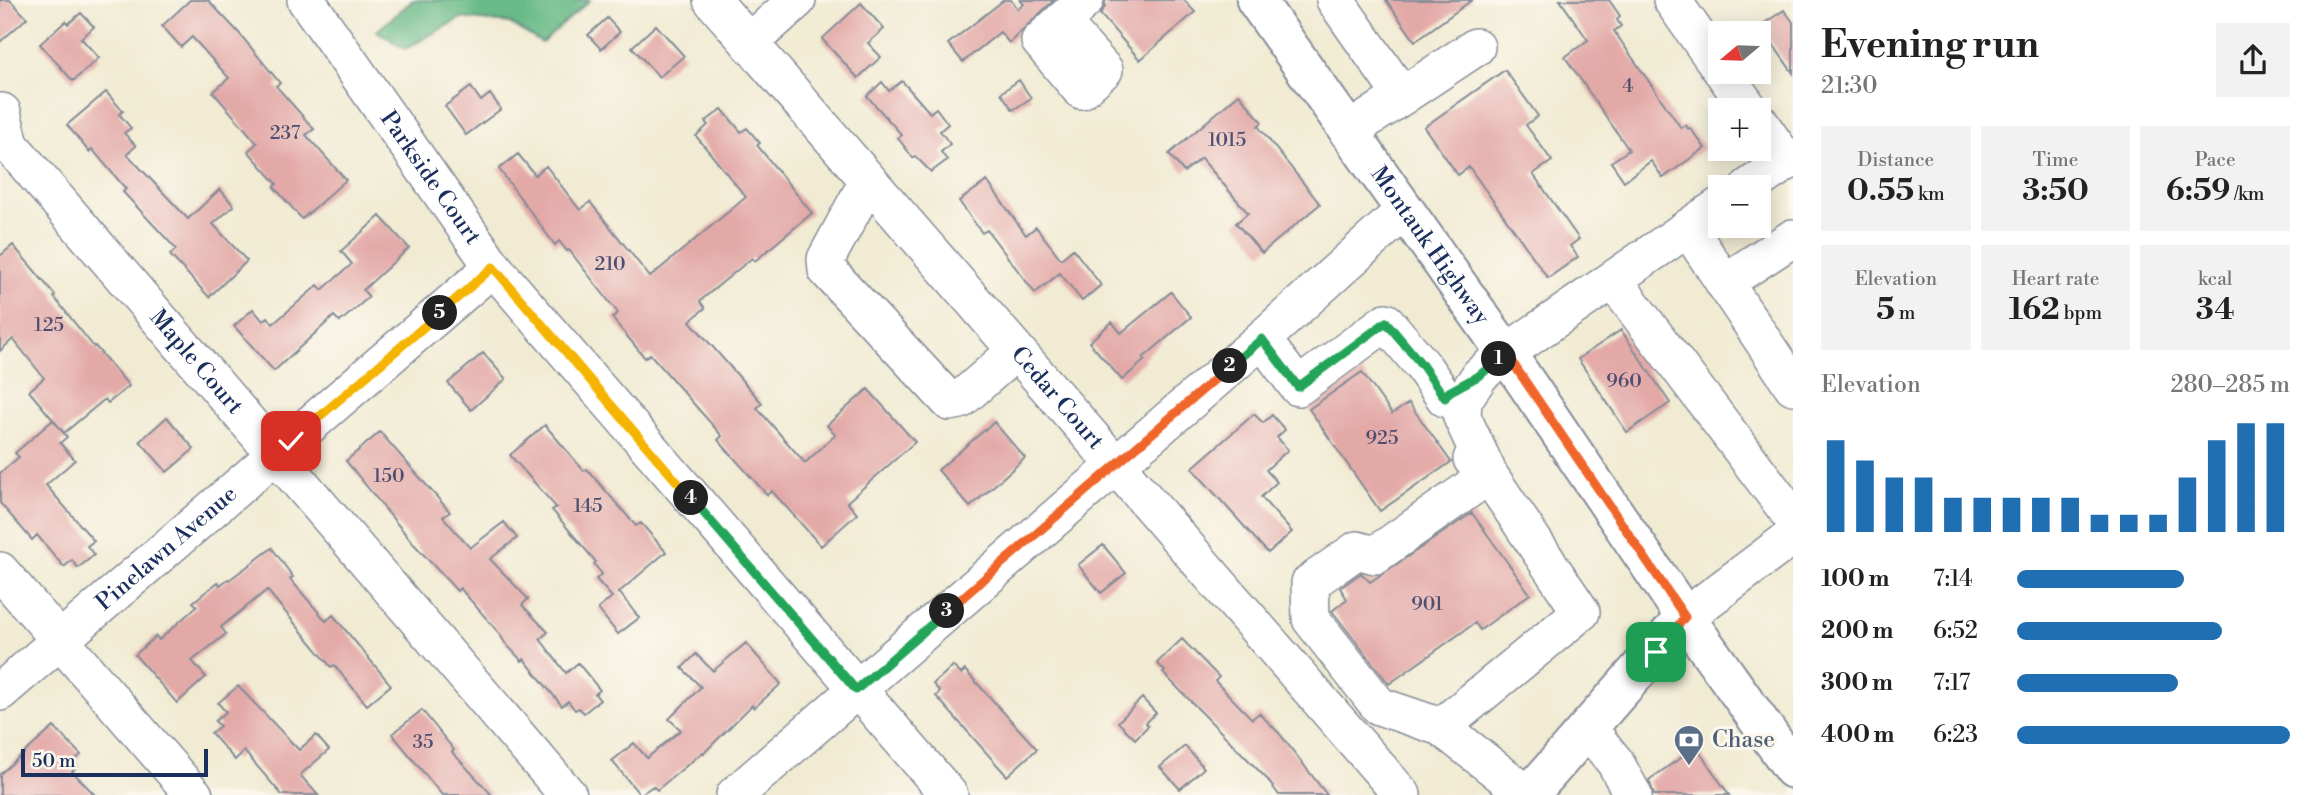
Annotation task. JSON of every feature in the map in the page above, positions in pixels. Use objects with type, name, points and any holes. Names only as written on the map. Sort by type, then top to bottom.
[{"type":"main road","name":"Montauk Highway","points":[[1256,0],[1404,211],[1493,364],[1685,617],[1793,769]]},
{"type":"main road","points":[[1528,795],[1685,617]]},
{"type":"street","name":"Parkside Court","points":[[306,0],[493,267],[949,795]]},
{"type":"street","name":"Cedar Court","points":[[712,0],[1402,795]]},
{"type":"street","points":[[749,43],[797,0]]},
{"type":"street","points":[[1335,0],[1402,96]]},
{"type":"street","points":[[1672,0],[1708,51]]},
{"type":"street","points":[[1348,132],[1476,47]]},
{"type":"street","name":"Maple Court","points":[[2,113],[10,145],[568,795]]},
{"type":"street","points":[[1767,175],[1790,159],[1771,136]]},
{"type":"street","points":[[868,181],[826,259],[827,270],[950,402],[960,400],[1016,351]]},
{"type":"street","points":[[736,795],[1262,339],[1404,211]]},
{"type":"street","points":[[1489,475],[1454,441],[1439,408],[1449,392],[1708,214]]},
{"type":"street","points":[[1688,228],[1793,386]]},
{"type":"street","points":[[1724,283],[1793,238]]},
{"type":"street","name":"Pinelawn Avenue","points":[[0,692],[493,267]]},
{"type":"street","points":[[1613,280],[1793,518]]},
{"type":"street","points":[[1262,339],[1298,387],[1386,322],[1445,398]]},
{"type":"street","points":[[1441,727],[1581,612],[1489,475],[1462,417],[1463,400],[1493,364]]},
{"type":"street","points":[[1489,475],[1375,555],[1357,550],[1310,583],[1311,619],[1379,706],[1441,727],[1528,795]]},
{"type":"street","points":[[1685,617],[1793,537]]},
{"type":"street","points":[[0,571],[194,795]]},
{"type":"street","points":[[1588,729],[1615,762],[1633,795]]},
{"type":"green space","points":[[413,0],[590,0],[542,43],[509,23],[461,18],[405,49],[377,31]]},
{"type":"building","points":[[0,0],[10,0],[27,18],[0,42]]},
{"type":"building","points":[[190,0],[208,0],[239,33],[280,83],[276,86],[314,129],[306,135],[346,180],[302,219],[274,187],[277,184],[248,151],[257,143],[213,92],[229,78],[192,37],[181,47],[162,26]]},
{"type":"building","points":[[1004,0],[1011,0],[1018,9],[1024,4],[1020,0],[1054,0],[1009,43],[1000,32],[963,62],[948,44]]},
{"type":"building","points":[[1105,0],[1184,0],[1195,12],[1140,60],[1100,14],[1105,7]]},
{"type":"building","points":[[1386,0],[1472,0],[1415,41]]},
{"type":"building","points":[[1560,0],[1609,0],[1620,16],[1617,20],[1621,26],[1614,31],[1681,128],[1686,125],[1690,128],[1705,148],[1663,178],[1651,161],[1624,181],[1611,162],[1629,150],[1565,57],[1588,40]]},
{"type":"building","points":[[861,3],[884,29],[868,43],[881,57],[858,78],[822,39]]},
{"type":"building","points":[[1784,10],[1793,22],[1793,73],[1771,42],[1771,21],[1768,21]]},
{"type":"building","points":[[81,13],[94,27],[81,38],[99,58],[73,81],[40,44],[66,21],[68,24]]},
{"type":"building","points":[[607,18],[620,32],[601,49],[588,35]]},
{"type":"building","points":[[656,25],[684,56],[659,77],[632,47]]},
{"type":"building","points":[[1505,70],[1538,116],[1526,125],[1552,161],[1533,174],[1579,239],[1570,246],[1578,257],[1548,278],[1469,167],[1458,175],[1424,127]]},
{"type":"building","points":[[1019,80],[1031,98],[1013,110],[1001,93]]},
{"type":"building","points":[[902,81],[930,113],[936,108],[948,124],[940,131],[950,144],[941,152],[947,160],[931,172],[915,156],[913,158],[898,138],[902,135],[867,96],[882,82],[889,91]]},
{"type":"building","points":[[471,87],[481,101],[490,94],[501,109],[466,135],[445,106]]},
{"type":"building","points":[[106,92],[123,111],[119,114],[131,128],[124,133],[136,146],[127,154],[188,219],[220,189],[234,206],[213,224],[247,261],[209,297],[170,255],[176,249],[123,192],[126,189],[92,149],[89,152],[67,125]]},
{"type":"building","points":[[1239,94],[1262,122],[1258,126],[1320,204],[1262,253],[1236,223],[1248,213],[1201,158],[1184,172],[1169,154]]},
{"type":"building","points":[[722,109],[741,132],[747,128],[760,143],[757,145],[812,213],[755,261],[752,258],[700,301],[705,308],[690,321],[762,403],[757,408],[805,463],[835,435],[827,425],[868,389],[915,442],[847,502],[857,514],[821,546],[772,491],[767,495],[718,440],[722,436],[650,354],[645,358],[612,318],[618,313],[569,250],[559,241],[555,245],[499,169],[518,154],[535,175],[546,166],[580,210],[590,202],[650,277],[746,197],[696,136],[708,125],[705,122]]},
{"type":"building","points":[[987,181],[1026,235],[1036,227],[1061,259],[1073,249],[1101,285],[1082,301],[1060,273],[1035,293],[987,230],[982,233],[959,201]]},
{"type":"building","points":[[380,216],[409,248],[363,290],[369,297],[340,322],[334,316],[274,371],[234,326],[253,309],[263,321],[268,317],[273,324],[318,285],[322,290],[352,264],[341,251]]},
{"type":"building","points":[[13,245],[94,347],[129,386],[108,403],[105,399],[64,433],[29,391],[44,378],[13,339],[0,351],[0,256]]},
{"type":"building","points":[[1171,292],[1191,317],[1122,380],[1089,342],[1112,322],[1121,333]]},
{"type":"building","points":[[1621,330],[1670,403],[1627,432],[1578,359]]},
{"type":"building","points":[[483,353],[506,379],[471,410],[448,383]]},
{"type":"building","points":[[1362,372],[1392,414],[1409,403],[1451,462],[1380,511],[1309,409]]},
{"type":"building","points":[[1254,414],[1263,423],[1272,415],[1285,430],[1277,437],[1288,450],[1266,470],[1277,482],[1261,497],[1292,532],[1268,553],[1192,468]]},
{"type":"building","points":[[167,417],[194,449],[167,472],[140,441]]},
{"type":"building","points":[[53,420],[67,437],[60,443],[75,460],[46,485],[94,541],[87,546],[94,555],[78,568],[72,560],[64,567],[37,535],[32,540],[0,503],[0,473],[19,457],[15,453]]},
{"type":"building","points":[[994,422],[1025,458],[970,507],[938,470]]},
{"type":"building","points":[[545,425],[636,526],[641,523],[666,552],[619,592],[639,618],[618,634],[598,609],[612,597],[596,579],[602,574],[594,564],[596,562],[552,510],[556,507],[510,455]]},
{"type":"building","points":[[380,432],[450,512],[443,517],[470,548],[504,522],[517,538],[490,559],[528,599],[522,605],[548,632],[540,639],[566,673],[578,663],[600,690],[595,694],[600,700],[584,713],[579,708],[575,710],[568,701],[562,706],[460,588],[457,591],[412,542],[346,461]]},
{"type":"building","points":[[1472,513],[1530,594],[1480,630],[1475,623],[1389,684],[1332,611],[1347,599],[1340,588],[1361,573],[1370,582]]},
{"type":"building","points":[[1103,545],[1126,573],[1101,593],[1078,565]]},
{"type":"building","points":[[272,548],[293,577],[290,579],[326,621],[333,615],[391,685],[367,705],[334,665],[331,667],[267,590],[221,627],[226,634],[192,661],[206,677],[177,703],[135,655],[156,636],[159,640],[197,606],[193,602],[218,582],[220,585],[229,580]]},
{"type":"building","points":[[1182,639],[1219,677],[1215,681],[1252,719],[1259,713],[1279,733],[1327,795],[1279,795],[1267,779],[1163,673],[1165,671],[1157,663]]},
{"type":"building","points":[[746,643],[781,684],[754,708],[752,705],[704,753],[657,790],[653,786],[640,795],[612,761],[634,743],[647,758],[681,730],[669,719],[701,687],[682,668],[696,654],[713,671]]},
{"type":"building","points":[[953,666],[961,674],[965,670],[1037,749],[1007,776],[936,696],[940,692],[933,684]]},
{"type":"building","points":[[238,686],[299,750],[316,735],[329,750],[300,775],[318,795],[282,795],[244,751],[235,760],[211,733],[220,726],[215,721],[226,712],[218,703]]},
{"type":"building","points":[[1142,698],[1156,713],[1135,739],[1118,722]]},
{"type":"building","points":[[422,710],[454,750],[452,752],[492,795],[442,795],[392,734]]},
{"type":"building","points":[[54,727],[81,755],[74,761],[78,766],[72,771],[95,795],[0,795],[0,774]]},
{"type":"building","points":[[1185,746],[1204,768],[1180,789],[1160,767]]},
{"type":"building","name":"Chase","points":[[1696,747],[1729,795],[1654,795],[1649,780]]},
{"type":"place","name":"Chase","points":[[1689,767]]},
{"type":"route","points":[[291,441],[493,267],[856,690],[1262,339],[1298,387],[1386,322],[1445,398],[1449,392],[1480,375],[1506,353],[1685,617],[1656,652]]}]
